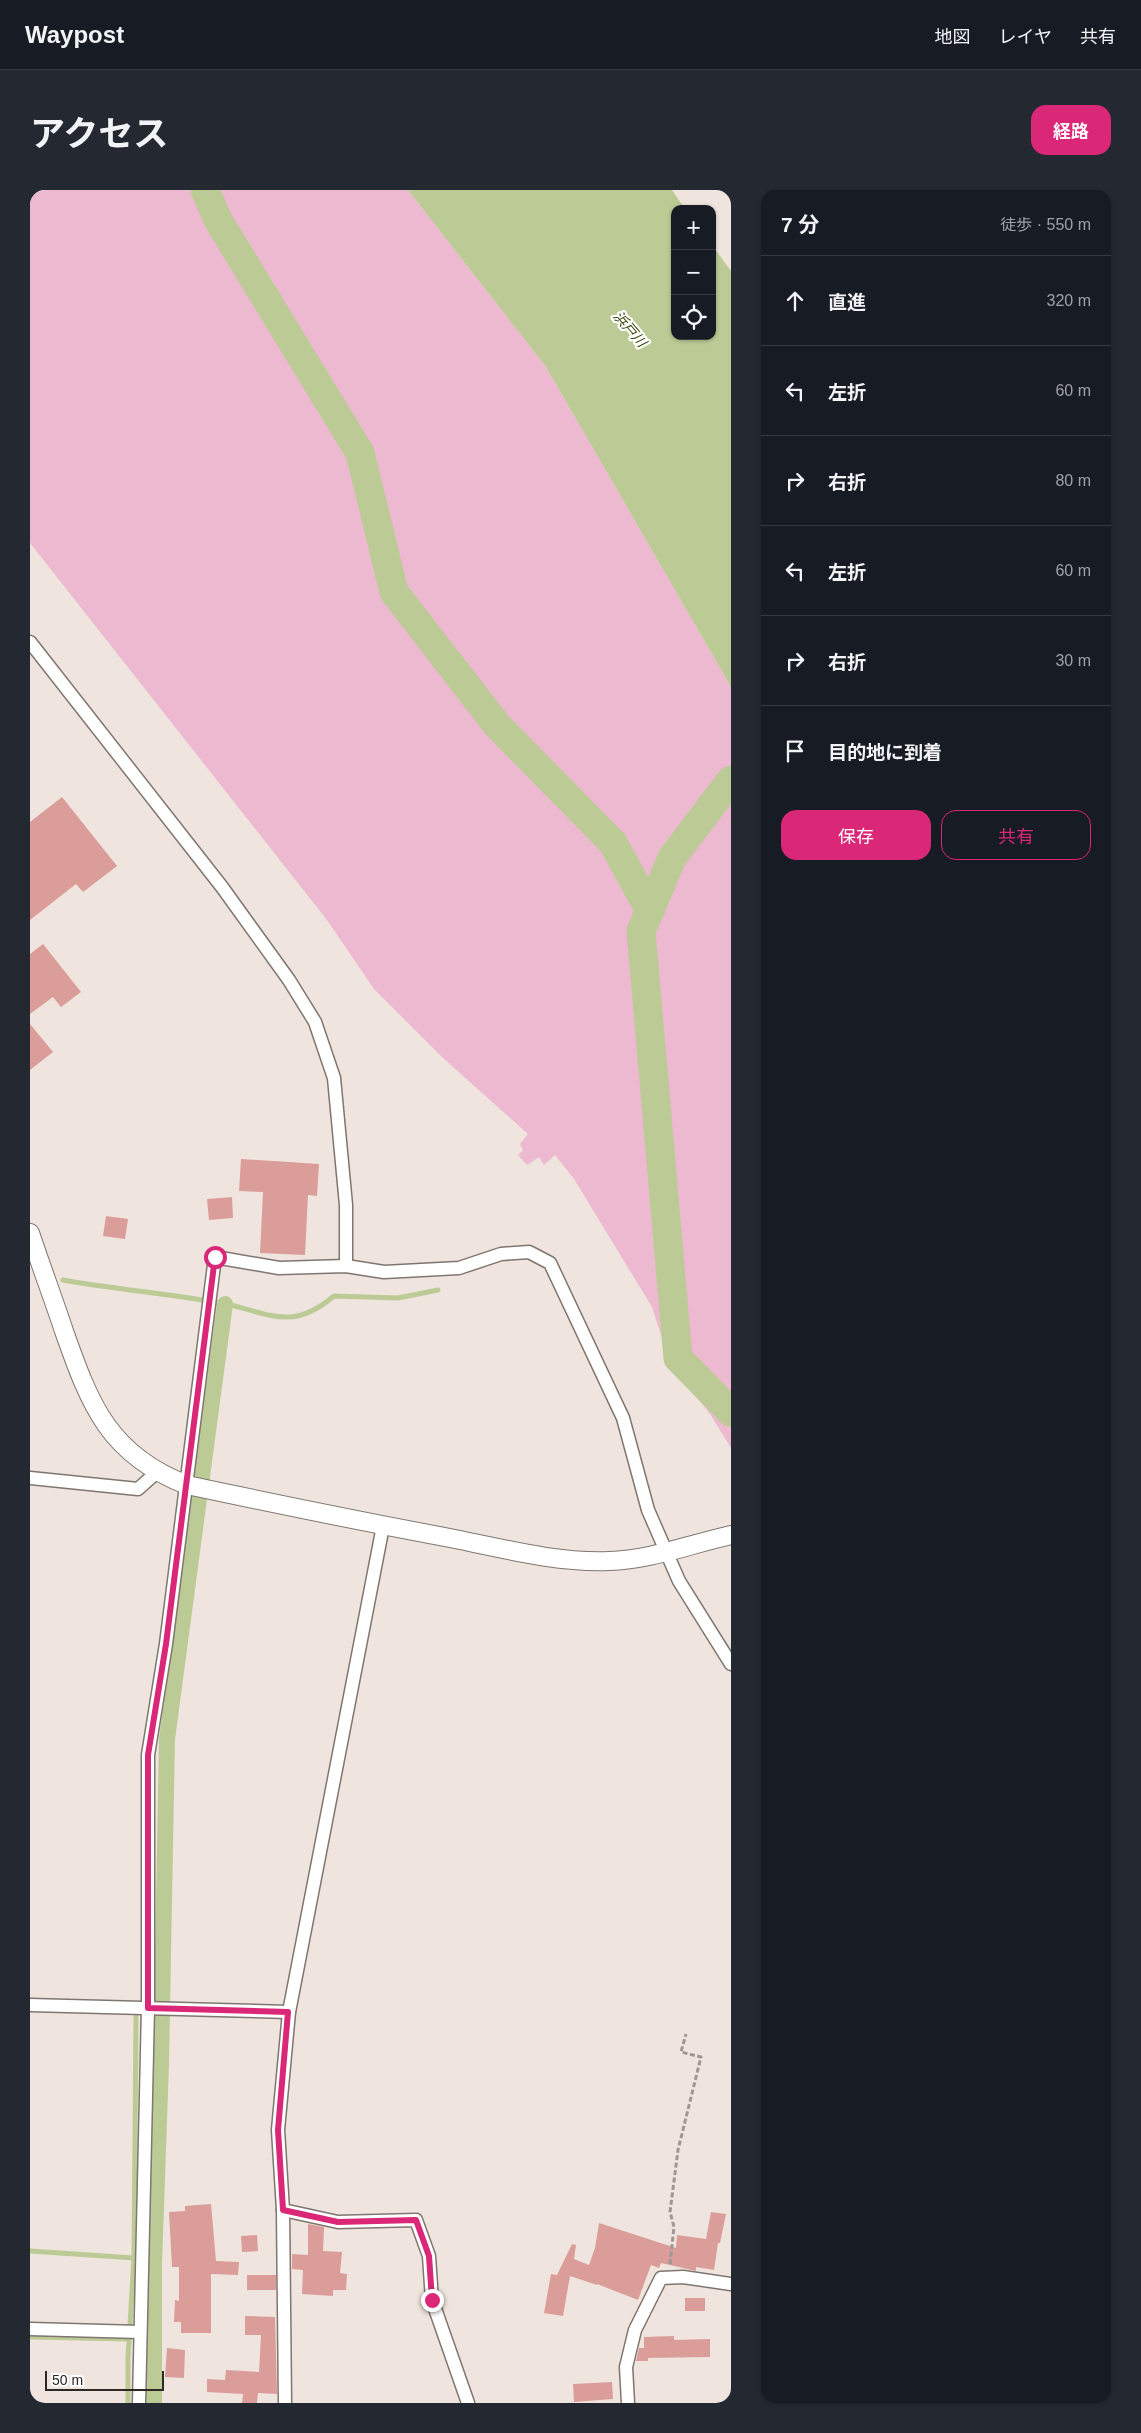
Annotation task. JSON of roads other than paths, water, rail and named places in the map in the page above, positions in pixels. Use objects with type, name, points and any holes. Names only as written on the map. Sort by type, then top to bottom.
[{"type":"street","points":[[30,642],[222,887],[315,1022],[334,1078],[346,1205],[346,1266]]},
{"type":"street","points":[[30,1233],[76,1365],[92,1404],[102,1420],[125,1448],[140,1461],[158,1472],[187,1485],[383,1526],[546,1557],[609,1561],[666,1551],[731,1535]]},
{"type":"street","points":[[139,2403],[148,2008],[148,1755],[166,1644],[215,1257],[279,1268],[346,1266],[384,1272],[459,1268],[501,1254],[529,1252],[550,1263],[623,1418],[648,1510],[679,1581],[731,1664]]},
{"type":"street","points":[[30,1478],[138,1489],[158,1472]]},
{"type":"street","points":[[285,2403],[283,2210],[278,2130],[288,2012],[383,1526]]},
{"type":"street","points":[[30,2005],[288,2012]]},
{"type":"street","points":[[283,2210],[338,2222],[416,2220],[429,2256],[432,2300],[468,2403]]},
{"type":"street","points":[[628,2403],[626,2366],[636,2330],[661,2278],[684,2277],[731,2284]]},
{"type":"street","points":[[30,2329],[140,2332]]},
{"type":"water","name":"浜戸川","points":[[408,190],[672,190],[682,205],[671,205],[671,340],[716,340],[716,250],[731,271],[731,687],[546,367]]},
{"type":"waterway","points":[[205,190],[218,220],[360,453],[394,592],[497,725],[613,843],[650,911]]},
{"type":"waterway","points":[[731,780],[672,858],[641,931],[678,1358],[731,1412]]},
{"type":"waterway","points":[[63,1280],[209,1301],[282,1317],[308,1313],[334,1296],[398,1298],[438,1290]]},
{"type":"waterway","points":[[154,2403],[154,2264],[161,2064],[167,1739],[225,1304]]},
{"type":"waterway","points":[[128,2403],[128,2358],[134,2258],[136,2017]]},
{"type":"waterway","points":[[30,2251],[134,2258]]},
{"type":"waterway","points":[[30,2337],[129,2339]]}]
